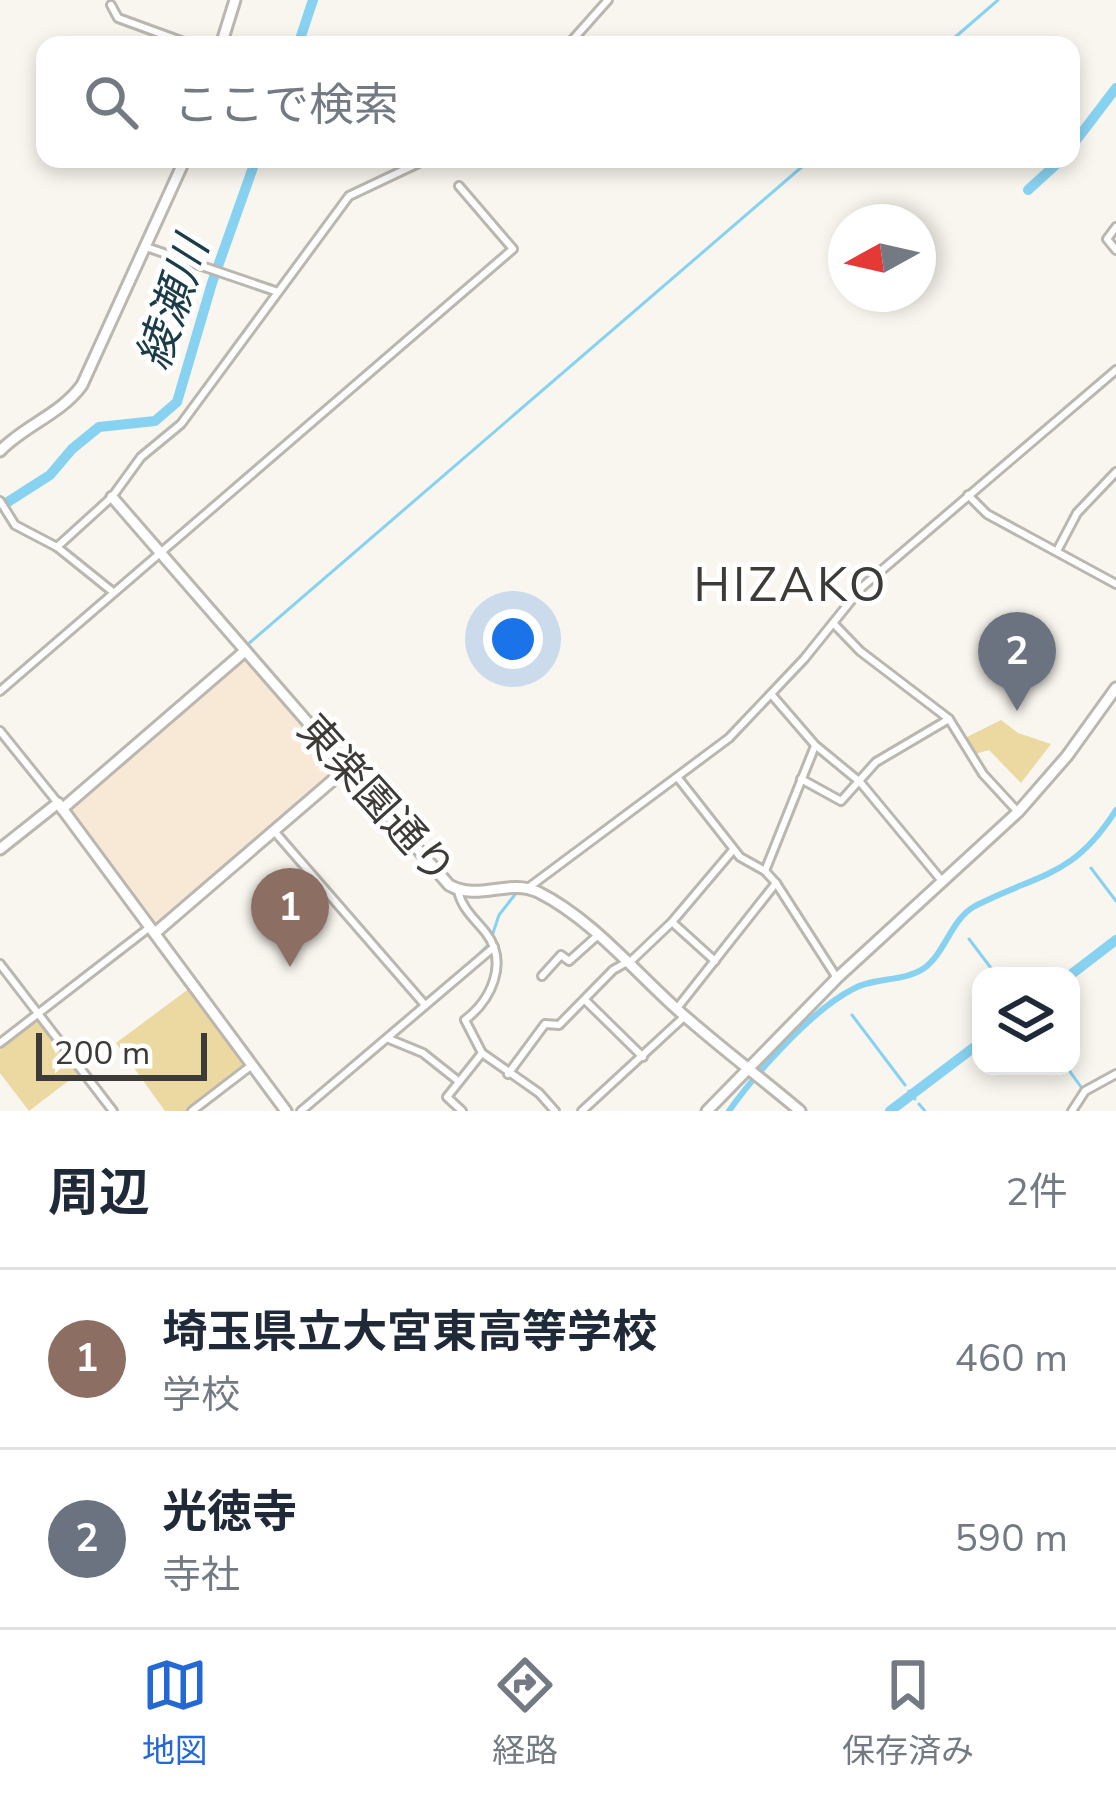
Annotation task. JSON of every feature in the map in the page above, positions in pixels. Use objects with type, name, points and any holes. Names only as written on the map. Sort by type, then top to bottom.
[{"type":"street","points":[[224,36],[236,0]]},
{"type":"street","points":[[576,36],[608,0]]},
{"type":"street","points":[[111,5],[118,17],[168,36]]},
{"type":"street","points":[[0,452],[20,433],[58,411],[82,385],[181,168]]},
{"type":"street","points":[[57,547],[112,497],[141,457],[182,424],[349,196],[409,168]]},
{"type":"street","points":[[0,691],[513,249],[459,186]]},
{"type":"street","points":[[1116,227],[1107,239],[1116,250]]},
{"type":"street","points":[[146,247],[278,292]]},
{"type":"street","points":[[800,1111],[597,936],[528,888],[729,738],[862,587],[1116,370]]},
{"type":"street","points":[[1058,549],[1077,513],[1116,472]]},
{"type":"street","points":[[968,495],[987,514],[1116,584]]},
{"type":"street","name":"東楽園通り","points":[[112,497],[437,875],[458,891],[528,888]]},
{"type":"street","points":[[0,501],[15,525],[57,547],[113,592]]},
{"type":"street","points":[[833,623],[860,651],[949,718],[982,774],[1018,812]]},
{"type":"street","points":[[0,849],[60,806],[245,651]]},
{"type":"street","points":[[707,1111],[754,1072],[837,978],[1018,812],[1067,756],[1116,688]]},
{"type":"street","points":[[772,694],[815,746],[860,782],[944,883]]},
{"type":"street","points":[[801,779],[841,801],[876,762],[949,718]]},
{"type":"street","points":[[0,731],[286,1111]]},
{"type":"street","points":[[765,871],[815,746]]},
{"type":"street","points":[[0,1043],[152,930],[347,768]]},
{"type":"street","points":[[678,778],[733,850],[776,883],[837,978]]},
{"type":"street","points":[[274,831],[425,1005]]},
{"type":"street","points":[[508,1074],[545,1024],[559,1025],[613,970],[628,963],[672,922],[733,850]]},
{"type":"street","points":[[582,1111],[644,1057],[776,883]]},
{"type":"street","points":[[458,891],[460,901],[494,947],[496,972],[482,1007],[465,1020],[482,1053],[539,1093],[555,1111]]},
{"type":"street","points":[[672,922],[715,961]]},
{"type":"street","points":[[542,976],[561,955],[569,961],[597,936]]},
{"type":"street","points":[[302,1111],[494,947]]},
{"type":"street","points":[[0,964],[113,1111]]},
{"type":"street","points":[[586,1001],[644,1057]]},
{"type":"street","points":[[387,1038],[423,1053],[458,1080]]},
{"type":"street","points":[[462,1111],[447,1097],[482,1053]]},
{"type":"street","points":[[192,1111],[252,1065]]},
{"type":"street","points":[[1072,1111],[1085,1091],[1116,1074]]},
{"type":"shaded area","points":[[244,658],[339,769],[156,925],[70,809]]},
{"type":"shaded area","points":[[1001,720],[1018,733],[1051,744],[1021,783],[989,750],[975,754],[967,737]]},
{"type":"shaded area","points":[[190,988],[246,1065],[186,1111],[165,1111],[116,1043]]},
{"type":"shaded area","points":[[38,1019],[80,1072],[29,1111],[0,1073],[0,1050]]},
{"type":"waterway","name":"綾瀬川","points":[[301,36],[313,0]]},
{"type":"waterway","points":[[956,36],[998,0]]},
{"type":"waterway","points":[[1080,135],[1116,88]]},
{"type":"waterway","name":"綾瀬川","points":[[0,507],[50,475],[99,427],[155,421],[177,402],[253,168]]},
{"type":"waterway","points":[[247,645],[801,168]]},
{"type":"waterway","points":[[1028,190],[1052,168]]},
{"type":"waterway","points":[[729,1111],[769,1061],[820,1011],[861,985],[923,969],[967,912],[1069,862],[1116,810]]},
{"type":"waterway","points":[[1091,868],[1116,901]]},
{"type":"waterway","points":[[492,936],[499,915],[517,892]]},
{"type":"waterway","points":[[969,939],[990,967]]},
{"type":"waterway","points":[[1080,968],[1116,940]]},
{"type":"waterway","points":[[463,970],[490,943]]},
{"type":"waterway","points":[[852,1015],[905,1085]]},
{"type":"waterway","points":[[890,1111],[972,1049]]},
{"type":"waterway","points":[[1072,1075],[1081,1087]]},
{"type":"waterway","points":[[909,1091],[915,1099]]},
{"type":"waterway","points":[[919,1104],[925,1111]]},
{"type":"place","name":"光徳寺","points":[[1017,711]]},
{"type":"place","name":"埼玉県立大宮東高等学校","points":[[290,967]]},
{"type":"district","name":"HIZAKO","points":[[791,584]]}]
